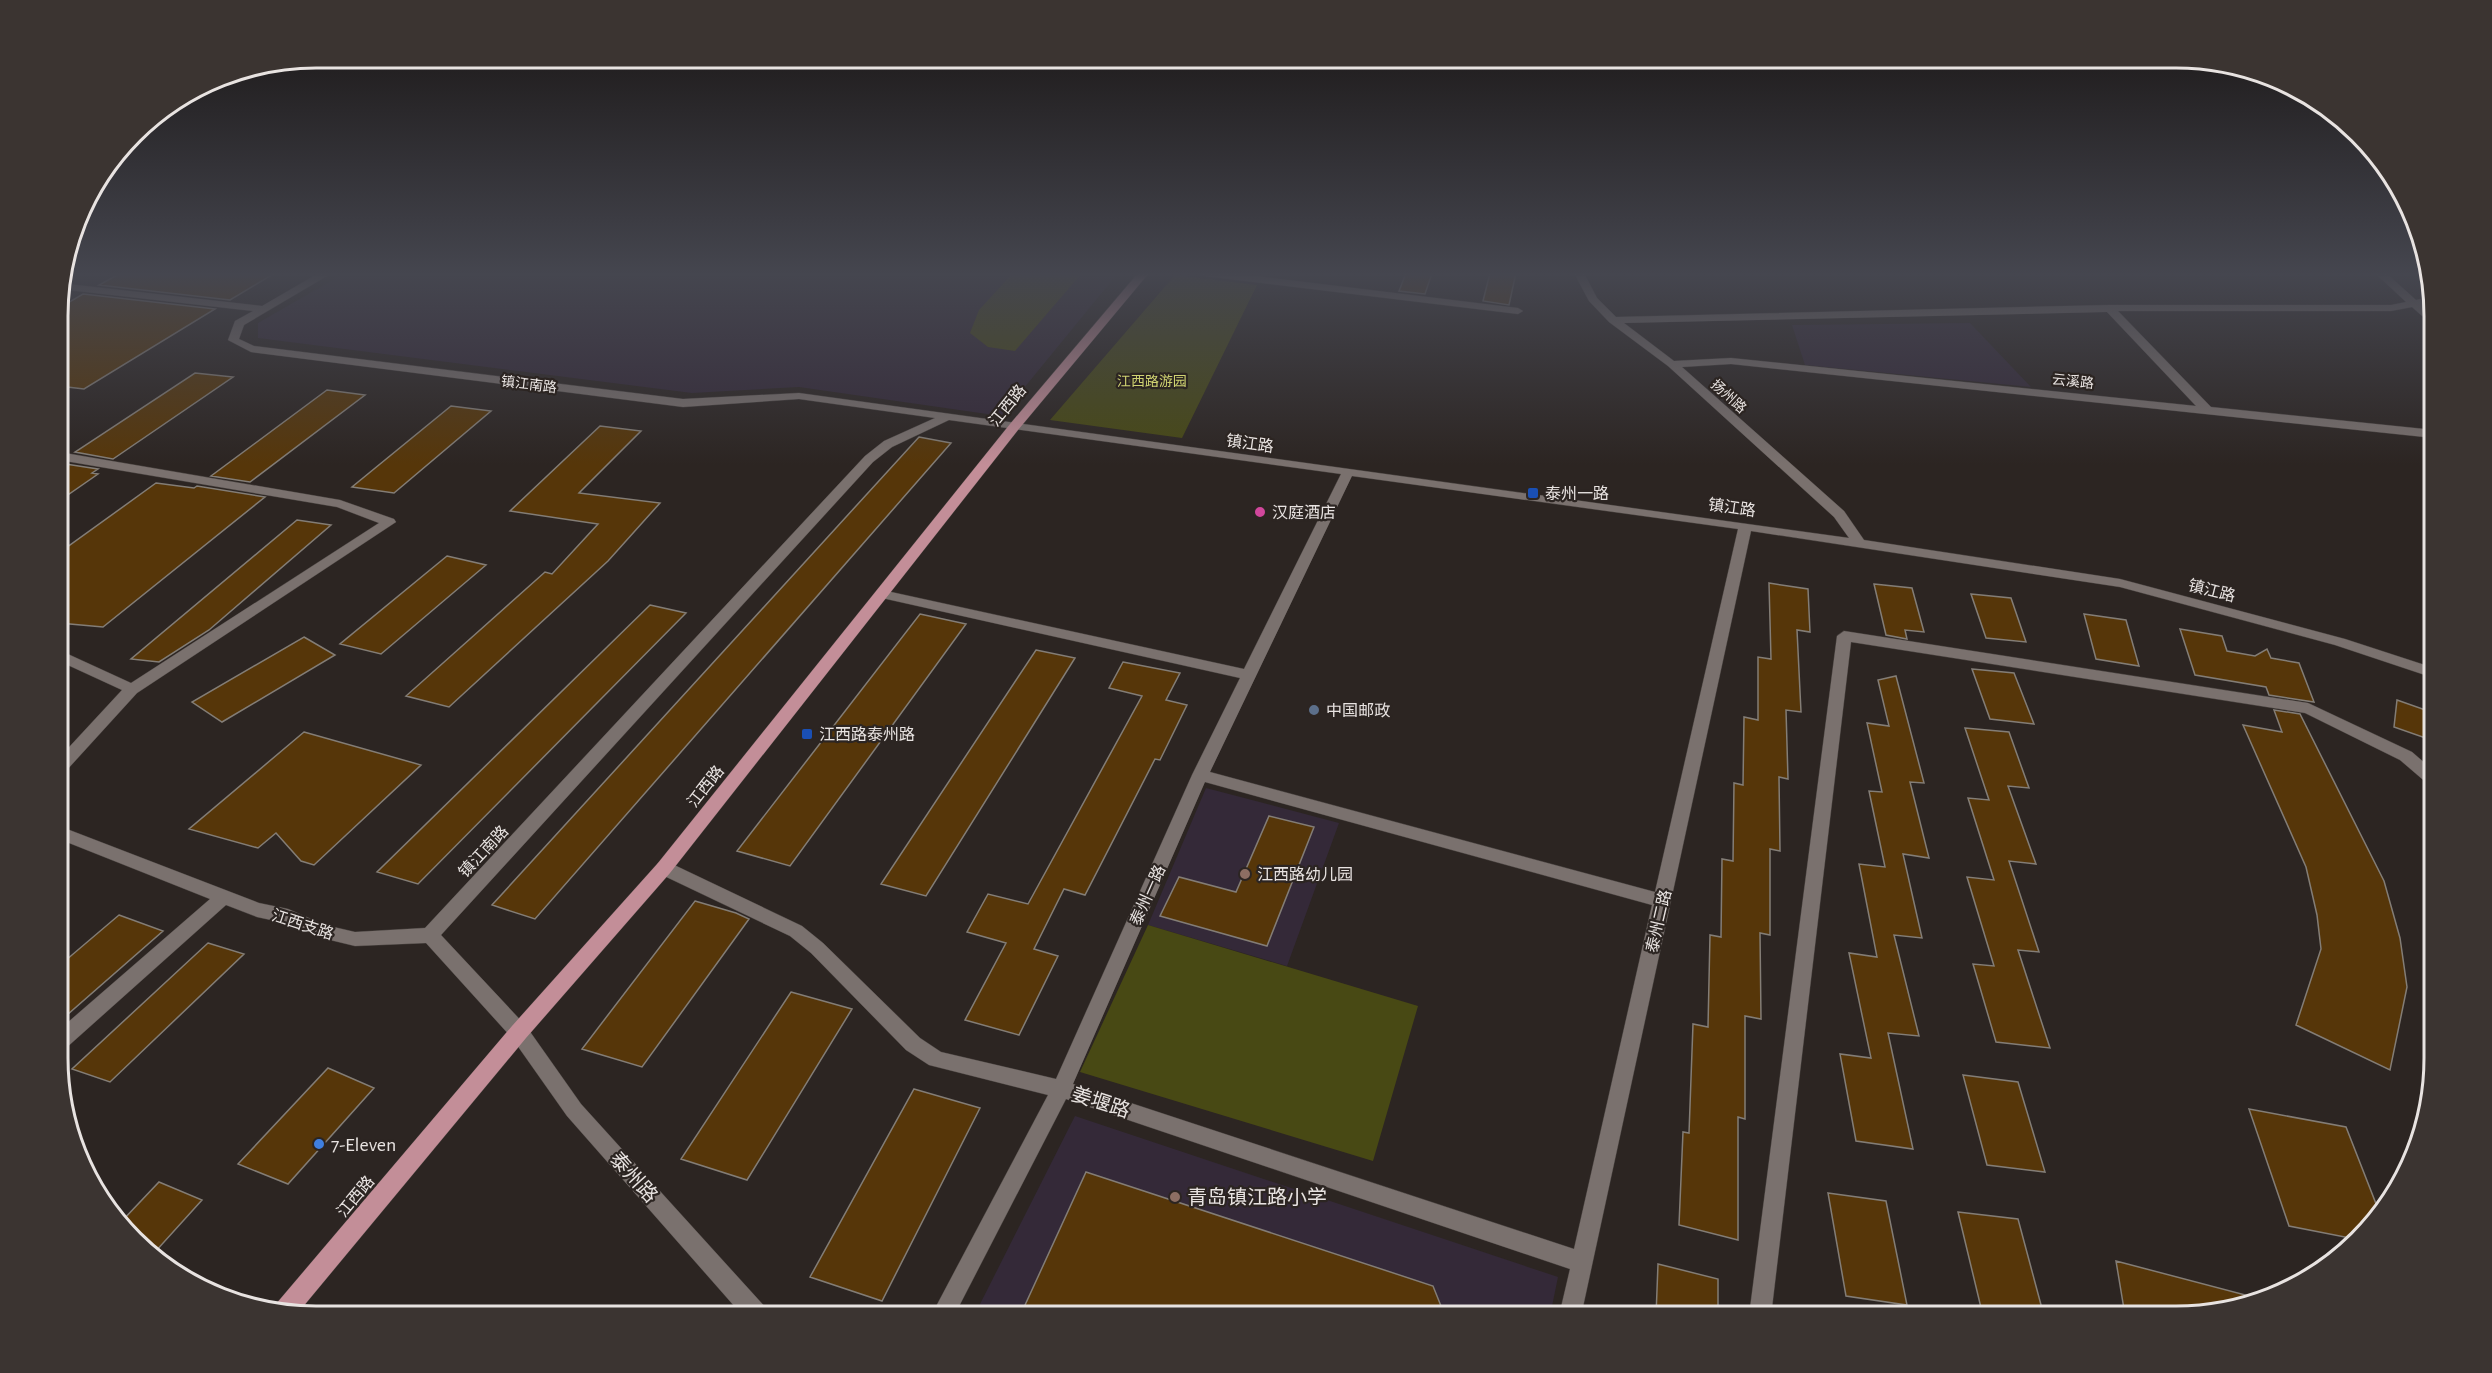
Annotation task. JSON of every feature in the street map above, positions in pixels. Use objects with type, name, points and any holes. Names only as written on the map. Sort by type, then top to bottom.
[{"type":"main road","name":"江西路","points":[[291,1304],[519,1032],[664,868],[1014,427],[1090,337]]},
{"type":"street","name":"镇江南路","points":[[234,337],[233,340],[251,349],[683,403],[799,396],[1014,427]]},
{"type":"street","name":"扬州路","points":[[1636,337],[1672,364],[1839,514],[1859,543]]},
{"type":"street","points":[[2137,337],[2207,410]]},
{"type":"street","name":"云溪路","points":[[1672,364],[1731,361],[2424,433]]},
{"type":"street","name":"镇江南路","points":[[430,934],[862,466],[888,444],[945,417]]},
{"type":"street","name":"镇江路","points":[[1014,427],[1745,526],[2120,583],[2340,642],[2424,670]]},
{"type":"street","points":[[68,458],[340,504],[389,522],[132,688],[68,758]]},
{"type":"street","name":"泰州一路","points":[[947,1306],[1061,1089],[1200,775],[1348,472]]},
{"type":"street","name":"泰州二路","points":[[1572,1306],[1745,526]]},
{"type":"street","points":[[882,594],[1249,675]]},
{"type":"street","points":[[1761,1306],[1844,636],[2308,708],[2406,756],[2424,771]]},
{"type":"street","points":[[68,660],[132,688]]},
{"type":"street","points":[[1200,775],[1662,901]]},
{"type":"street","name":"江西支路","points":[[68,836],[257,910],[288,916],[322,931],[355,939],[430,934]]},
{"type":"street","name":"姜堰路","points":[[664,868],[796,931],[817,948],[913,1044],[936,1059],[1061,1089],[1582,1262]]},
{"type":"street","points":[[68,1034],[225,897]]},
{"type":"street","points":[[430,934],[519,1032]]},
{"type":"street","name":"泰州路","points":[[519,1032],[574,1110],[749,1306]]},
{"type":"shaded area","points":[[1066,337],[1001,416],[799,387],[692,393],[258,338]]},
{"type":"shaded area","points":[[1796,337],[1983,337],[2031,387],[1805,365]]},
{"type":"shaded area","name":"江西路幼儿园","points":[[1206,788],[1339,823],[1287,966],[1148,925]]},
{"type":"shaded area","name":"青岛镇江路小学","points":[[1075,1116],[1558,1277],[1552,1306],[979,1306]]},
{"type":"green space","points":[[975,337],[1027,337],[1015,351],[988,347]]},
{"type":"green space","name":"江西路游园","points":[[1121,337],[1231,337],[1182,438],[1050,420]]},
{"type":"green space","points":[[1148,925],[1418,1006],[1373,1161],[1080,1072]]},
{"type":"building","points":[[68,337],[169,337],[84,389],[68,387]]},
{"type":"building","points":[[195,373],[233,377],[113,459],[75,452]]},
{"type":"building","points":[[327,390],[365,395],[250,482],[211,476]]},
{"type":"building","points":[[451,406],[491,411],[394,493],[352,487]]},
{"type":"building","points":[[600,426],[641,431],[579,493],[660,503],[608,561],[449,707],[406,696],[545,572],[552,574],[598,524],[510,511]]},
{"type":"building","points":[[919,437],[951,443],[535,919],[492,905]]},
{"type":"building","points":[[68,464],[98,469],[92,473],[98,474],[68,495]]},
{"type":"building","points":[[156,483],[194,488],[197,486],[265,497],[103,627],[68,624],[68,547]]},
{"type":"building","points":[[297,520],[331,525],[209,630],[159,662],[131,659]]},
{"type":"building","points":[[447,556],[486,565],[381,654],[340,644]]},
{"type":"building","points":[[1769,583],[1808,589],[1810,632],[1797,630],[1801,712],[1786,710],[1788,779],[1779,777],[1780,851],[1770,849],[1770,935],[1760,933],[1761,1019],[1745,1016],[1745,1119],[1738,1117],[1738,1240],[1679,1225],[1683,1132],[1689,1133],[1693,1024],[1708,1027],[1710,935],[1721,937],[1722,859],[1733,861],[1734,783],[1743,785],[1744,717],[1758,720],[1758,657],[1771,659]]},
{"type":"building","points":[[1874,584],[1912,588],[1924,632],[1905,630],[1907,639],[1886,635]]},
{"type":"building","points":[[1971,594],[2011,598],[2026,642],[1986,638]]},
{"type":"building","points":[[650,605],[686,613],[418,884],[377,872]]},
{"type":"building","points":[[920,614],[966,624],[790,866],[737,851]]},
{"type":"building","points":[[2084,614],[2126,620],[2139,666],[2096,659]]},
{"type":"building","points":[[2180,629],[2222,636],[2227,651],[2255,656],[2267,649],[2271,658],[2299,663],[2314,702],[2269,695],[2266,687],[2195,675]]},
{"type":"building","points":[[304,637],[335,655],[222,722],[192,702]]},
{"type":"building","points":[[1036,650],[1075,658],[926,896],[881,884]]},
{"type":"building","points":[[1123,662],[1180,673],[1166,700],[1187,705],[1160,760],[1155,759],[1085,895],[1064,889],[1034,949],[1058,956],[1019,1035],[965,1020],[1006,943],[967,932],[988,894],[1028,904],[1142,696],[1109,688]]},
{"type":"building","points":[[1972,669],[2014,673],[2034,724],[1990,719]]},
{"type":"building","points":[[1896,676],[1924,783],[1910,782],[1929,858],[1903,854],[1922,938],[1894,935],[1919,1036],[1888,1033],[1913,1149],[1856,1141],[1840,1054],[1871,1058],[1849,953],[1877,957],[1859,864],[1885,867],[1869,791],[1882,792],[1867,723],[1889,726],[1878,680]]},
{"type":"building","points":[[2397,700],[2424,709],[2424,738],[2394,727]]},
{"type":"building","points":[[2274,710],[2300,714],[2384,881],[2400,938],[2407,987],[2390,1070],[2296,1025],[2321,949],[2317,915],[2306,867],[2243,725],[2282,732]]},
{"type":"building","points":[[1965,728],[2009,732],[2029,788],[2008,786],[2036,864],[2009,861],[2039,952],[2018,950],[2050,1048],[1996,1042],[1973,964],[1994,966],[1967,877],[1994,880],[1968,798],[1989,800]]},
{"type":"building","points":[[304,732],[421,765],[314,865],[301,861],[276,833],[258,848],[189,829]]},
{"type":"building","points":[[1269,816],[1314,827],[1267,946],[1160,916],[1179,877],[1236,892]]},
{"type":"building","points":[[695,901],[749,919],[642,1067],[582,1049]]},
{"type":"building","points":[[119,915],[163,931],[68,1014],[68,958]]},
{"type":"building","points":[[208,943],[244,954],[110,1082],[72,1069]]},
{"type":"building","points":[[791,992],[852,1009],[747,1180],[681,1159]]},
{"type":"building","points":[[328,1068],[374,1088],[288,1184],[238,1164]]},
{"type":"building","points":[[1963,1075],[2018,1082],[2045,1172],[1987,1165]]},
{"type":"building","points":[[914,1089],[980,1108],[882,1301],[810,1277]]},
{"type":"building","points":[[2249,1109],[2346,1127],[2376,1204],[2347,1237],[2289,1226]]},
{"type":"building","points":[[1086,1172],[1433,1286],[1441,1306],[1025,1306]]},
{"type":"building","points":[[159,1182],[202,1200],[158,1249],[126,1217]]},
{"type":"building","points":[[1828,1193],[1886,1201],[1907,1305],[1846,1296]]},
{"type":"building","points":[[1958,1212],[2018,1219],[2041,1306],[1981,1306]]},
{"type":"building","points":[[2116,1261],[2246,1295],[2225,1301],[2193,1305],[2124,1306]]},
{"type":"building","points":[[1658,1264],[1718,1279],[1718,1306],[1656,1306]]},
{"type":"place","name":"泰州一路","points":[[1533,493]]},
{"type":"place","name":"汉庭酒店","points":[[1260,512]]},
{"type":"place","name":"中国邮政","points":[[1314,710]]},
{"type":"place","name":"江西路泰州路","points":[[807,734]]},
{"type":"place","name":"江西路幼儿园","points":[[1245,874]]},
{"type":"place","name":"7-Eleven","points":[[319,1144]]},
{"type":"place","name":"青岛镇江路小学","points":[[1175,1197]]}]
